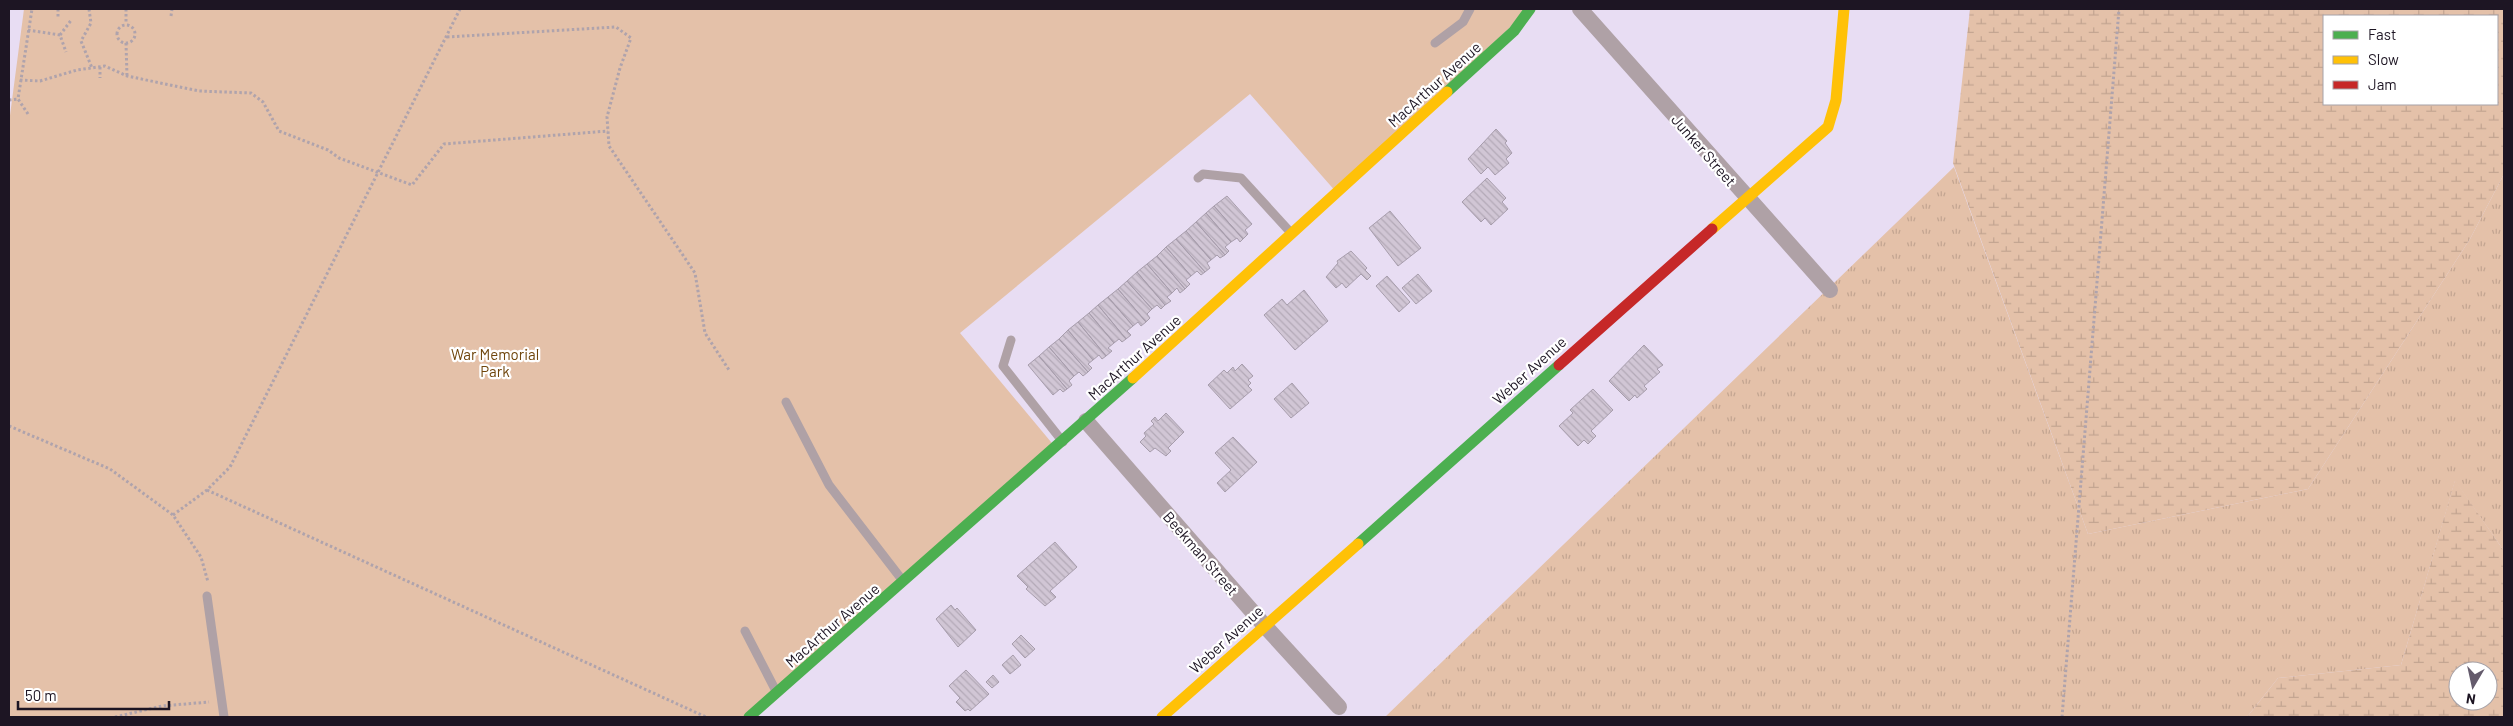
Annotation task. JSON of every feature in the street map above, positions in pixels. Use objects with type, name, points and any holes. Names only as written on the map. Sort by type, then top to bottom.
[{"type":"street","name":"MacArthur Avenue","points":[[750,717],[1063,442],[1293,234],[1514,31],[1530,9]]},
{"type":"street","name":"Junker Street","points":[[1580,9],[1746,198],[1830,290]]},
{"type":"street","name":"Weber Avenue","points":[[1162,717],[1828,127],[1836,100],[1844,9]]},
{"type":"street","name":"Beekman Street","points":[[1086,420],[1264,625],[1339,707]]},
{"type":"lane","points":[[1435,43],[1463,22],[1470,9]]},
{"type":"lane","points":[[1198,178],[1203,174],[1241,178],[1293,234]]},
{"type":"lane","points":[[1011,340],[1003,366],[1063,442]]},
{"type":"lane","points":[[786,402],[829,485],[904,581]]},
{"type":"lane","points":[[207,596],[224,717]]},
{"type":"lane","points":[[745,631],[777,693]]},
{"type":"path","points":[[28,114],[18,99],[32,9]]},
{"type":"path","points":[[58,9],[58,17]]},
{"type":"path","points":[[89,9],[91,23],[81,41],[92,68]]},
{"type":"path","points":[[126,9],[126,24]]},
{"type":"path","points":[[171,16],[172,9]]},
{"type":"path","points":[[174,515],[207,490],[230,467],[460,9]]},
{"type":"path","points":[[2062,717],[2119,9]]},
{"type":"path","points":[[60,35],[72,19]]},
{"type":"path","points":[[126,24],[134,28],[136,34],[134,39],[126,43]]},
{"type":"path","points":[[126,24],[118,29],[117,35],[120,40],[126,43]]},
{"type":"path","points":[[447,37],[616,27],[631,38],[620,68],[607,117],[609,146],[695,273],[705,333],[729,370]]},
{"type":"path","points":[[28,30],[60,35]]},
{"type":"path","points":[[60,35],[66,52]]},
{"type":"path","points":[[126,43],[127,76]]},
{"type":"path","points":[[20,80],[40,81],[105,66],[127,76],[199,91],[251,94],[263,102],[279,131],[328,150],[339,158],[412,186],[444,144],[608,131]]},
{"type":"path","points":[[100,67],[100,78]]},
{"type":"path","points":[[9,100],[18,99]]},
{"type":"path","points":[[9,426],[110,470],[174,515],[201,557],[209,584],[207,596]]},
{"type":"path","points":[[207,490],[706,717]]},
{"type":"path","points":[[115,717],[192,702],[222,702]]},
{"type":"green space","name":"War Memorial Park","points":[[24,9],[1529,9],[1337,193],[1250,94],[960,333],[1056,448],[749,717],[9,717],[9,123]]},
{"type":"green space","points":[[1970,9],[2504,9],[2504,174],[2470,239],[2308,489],[2088,534],[1953,163]]},
{"type":"green space","points":[[1954,167],[2088,534],[2308,489],[2470,239],[2504,174],[2504,551],[2455,481],[2401,665],[2278,678],[2247,717],[1385,717]]},
{"type":"green space","points":[[2455,480],[2504,551],[2504,717],[2247,717],[2278,678],[2401,665]]},
{"type":"building","points":[[1496,129],[1507,141],[1505,143],[1512,153],[1506,159],[1509,163],[1495,175],[1488,167],[1481,174],[1468,159]]},
{"type":"building","points":[[1487,178],[1506,198],[1502,202],[1508,209],[1491,225],[1485,218],[1481,222],[1462,202]]},
{"type":"building","points":[[1227,196],[1252,224],[1245,230],[1248,234],[1243,239],[1214,206]]},
{"type":"building","points":[[1214,206],[1243,239],[1240,242],[1237,238],[1231,242],[1206,213]]},
{"type":"building","points":[[1390,211],[1421,248],[1398,266],[1369,228]]},
{"type":"building","points":[[1206,213],[1231,242],[1225,247],[1229,251],[1225,255],[1196,222]]},
{"type":"building","points":[[1196,222],[1225,255],[1220,258],[1217,255],[1211,260],[1186,231]]},
{"type":"building","points":[[1186,231],[1211,260],[1207,263],[1210,268],[1205,272],[1176,239]]},
{"type":"building","points":[[1176,239],[1205,272],[1201,275],[1197,271],[1191,276],[1166,247]]},
{"type":"building","points":[[1166,247],[1191,276],[1186,280],[1190,284],[1185,289],[1157,256]]},
{"type":"building","points":[[1351,251],[1367,268],[1365,270],[1371,276],[1367,280],[1361,274],[1346,288],[1342,283],[1336,288],[1326,277],[1338,263],[1337,261]]},
{"type":"building","points":[[1157,256],[1185,289],[1180,293],[1177,288],[1172,293],[1147,264]]},
{"type":"building","points":[[1147,264],[1172,293],[1167,297],[1171,301],[1165,305],[1137,272]]},
{"type":"building","points":[[1137,272],[1165,305],[1161,309],[1157,305],[1152,309],[1127,281]]},
{"type":"building","points":[[1418,274],[1432,291],[1416,304],[1402,288]]},
{"type":"building","points":[[1387,276],[1410,302],[1399,312],[1376,286]]},
{"type":"building","points":[[1127,281],[1152,309],[1147,314],[1150,318],[1146,322],[1118,289]]},
{"type":"building","points":[[1118,289],[1146,322],[1141,326],[1138,322],[1133,326],[1108,297]]},
{"type":"building","points":[[1304,290],[1328,321],[1295,350],[1264,315],[1282,299],[1287,305]]},
{"type":"building","points":[[1108,297],[1133,326],[1127,331],[1131,335],[1126,339],[1098,305]]},
{"type":"building","points":[[1098,305],[1126,339],[1122,342],[1119,339],[1114,343],[1089,313]]},
{"type":"building","points":[[1089,313],[1114,343],[1108,348],[1112,351],[1106,356],[1078,322]]},
{"type":"building","points":[[1078,322],[1106,356],[1102,359],[1099,355],[1093,360],[1068,330]]},
{"type":"building","points":[[1068,330],[1093,360],[1088,364],[1092,368],[1088,372],[1059,339]]},
{"type":"building","points":[[1059,339],[1088,372],[1083,376],[1079,372],[1074,376],[1049,347]]},
{"type":"building","points":[[1644,345],[1663,365],[1657,369],[1660,372],[1644,386],[1647,389],[1637,398],[1635,395],[1629,401],[1609,381]]},
{"type":"building","points":[[1049,347],[1074,376],[1069,381],[1072,385],[1067,389],[1039,356]]},
{"type":"building","points":[[1039,356],[1067,389],[1063,392],[1060,389],[1053,395],[1028,365]]},
{"type":"building","points":[[1242,364],[1253,376],[1248,380],[1251,383],[1248,386],[1252,390],[1230,409],[1208,385],[1224,370],[1227,373],[1233,367],[1235,371]]},
{"type":"building","points":[[1292,383],[1309,403],[1291,418],[1274,399]]},
{"type":"building","points":[[1593,389],[1613,410],[1591,431],[1596,436],[1588,444],[1584,440],[1578,446],[1559,426],[1573,413],[1570,410]]},
{"type":"building","points":[[1166,413],[1184,432],[1168,448],[1171,451],[1166,456],[1155,448],[1150,452],[1140,442],[1146,436],[1144,433],[1154,424],[1151,421],[1155,417],[1158,421]]},
{"type":"building","points":[[1233,437],[1257,462],[1225,492],[1217,483],[1231,470],[1215,453]]},
{"type":"building","points":[[1055,542],[1077,567],[1050,591],[1056,597],[1045,606],[1026,589],[1028,587],[1017,576]]},
{"type":"building","points":[[951,605],[955,610],[957,608],[976,630],[958,647],[936,619]]},
{"type":"building","points":[[1021,635],[1035,649],[1025,658],[1012,644]]},
{"type":"building","points":[[1013,655],[1021,665],[1010,674],[1002,665]]},
{"type":"building","points":[[966,670],[989,694],[970,711],[968,709],[965,711],[956,702],[960,698],[949,686]]},
{"type":"building","points":[[993,675],[999,682],[992,688],[986,682]]},
{"type":"traffic: fast","points":[[1447,92],[1514,31],[1530,9]]},
{"type":"traffic: fast","points":[[1358,544],[1559,365]]},
{"type":"traffic: fast","points":[[749,717],[1133,378]]},
{"type":"traffic: slow","points":[[1712,229],[1828,127],[1836,100],[1844,9]]},
{"type":"traffic: slow","points":[[1133,378],[1447,92]]},
{"type":"traffic: slow","points":[[1162,717],[1358,544]]},
{"type":"traffic: jam","points":[[1559,365],[1712,229]]}]
